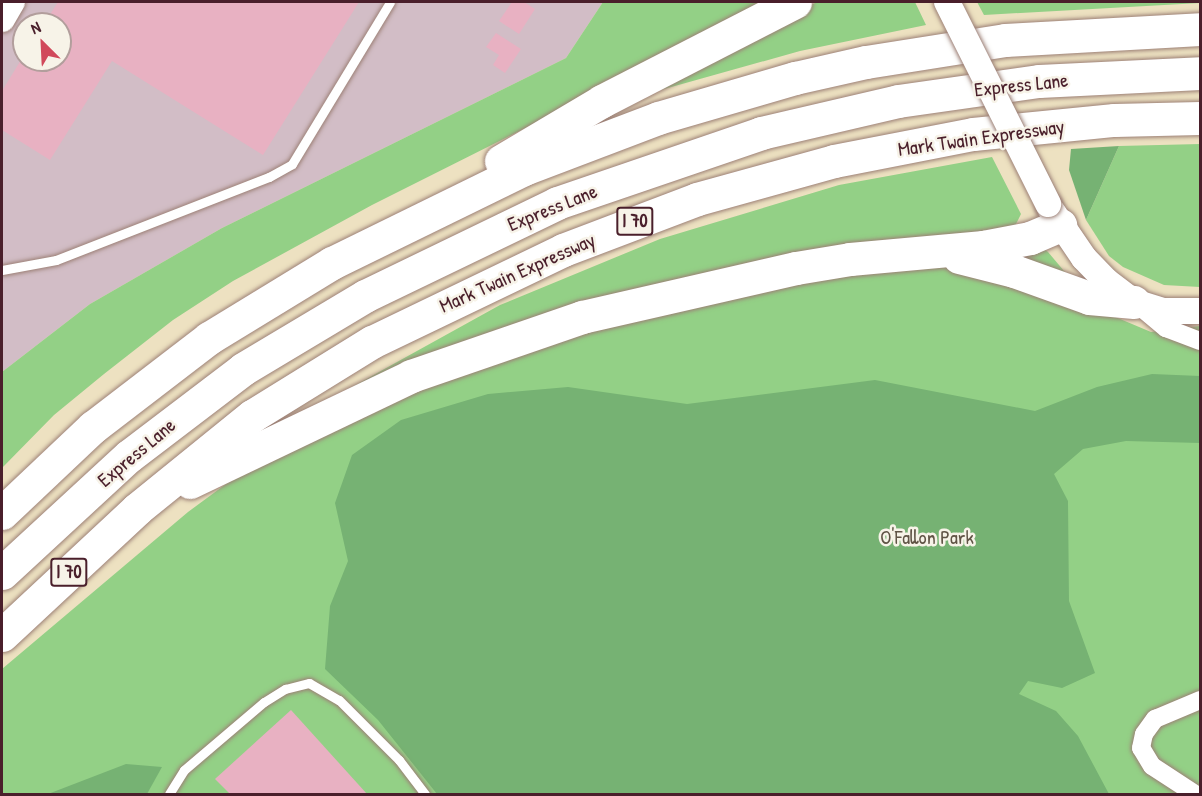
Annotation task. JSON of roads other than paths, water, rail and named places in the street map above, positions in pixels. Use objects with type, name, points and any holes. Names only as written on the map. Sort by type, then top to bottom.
[{"type":"highway","points":[[2,513],[93,427],[157,376],[269,300],[394,230],[602,100],[795,2]]},
{"type":"highway","points":[[394,230],[524,169],[589,143],[658,118],[795,78],[934,49],[1005,40],[1200,28]]},
{"type":"highway","name":"Express Lane","points":[[2,573],[129,456],[243,369],[386,285],[557,203],[761,133],[898,101],[1039,81],[1200,73]]},
{"type":"highway","name":"Mark Twain Expressway","points":[[2,635],[137,509],[252,416],[331,365],[488,283],[629,223],[800,170],[961,136],[1114,120],[1200,118]]},
{"type":"highway","points":[[137,509],[411,376],[523,334],[736,279],[850,259],[937,253],[1030,238],[1054,215]]},
{"type":"highway","points":[[937,253],[986,261],[1089,298],[1134,302]]},
{"type":"main road","points":[[2,19],[12,2]]},
{"type":"main road","points":[[947,2],[1054,215],[1106,281],[1134,302],[1164,311],[1200,311]]},
{"type":"street","points":[[1134,302],[1166,328],[1200,341]]},
{"type":"street","points":[[1195,795],[1152,766],[1141,748],[1144,734],[1155,719],[1200,700]]},
{"type":"lane","points":[[2,270],[56,260],[269,177],[292,164],[390,2]]},
{"type":"lane","points":[[169,795],[184,770],[264,702],[285,689],[309,683],[339,700],[399,760],[425,795]]},
{"type":"park label","name":"O'Fallon Park","points":[[927,536]]}]
